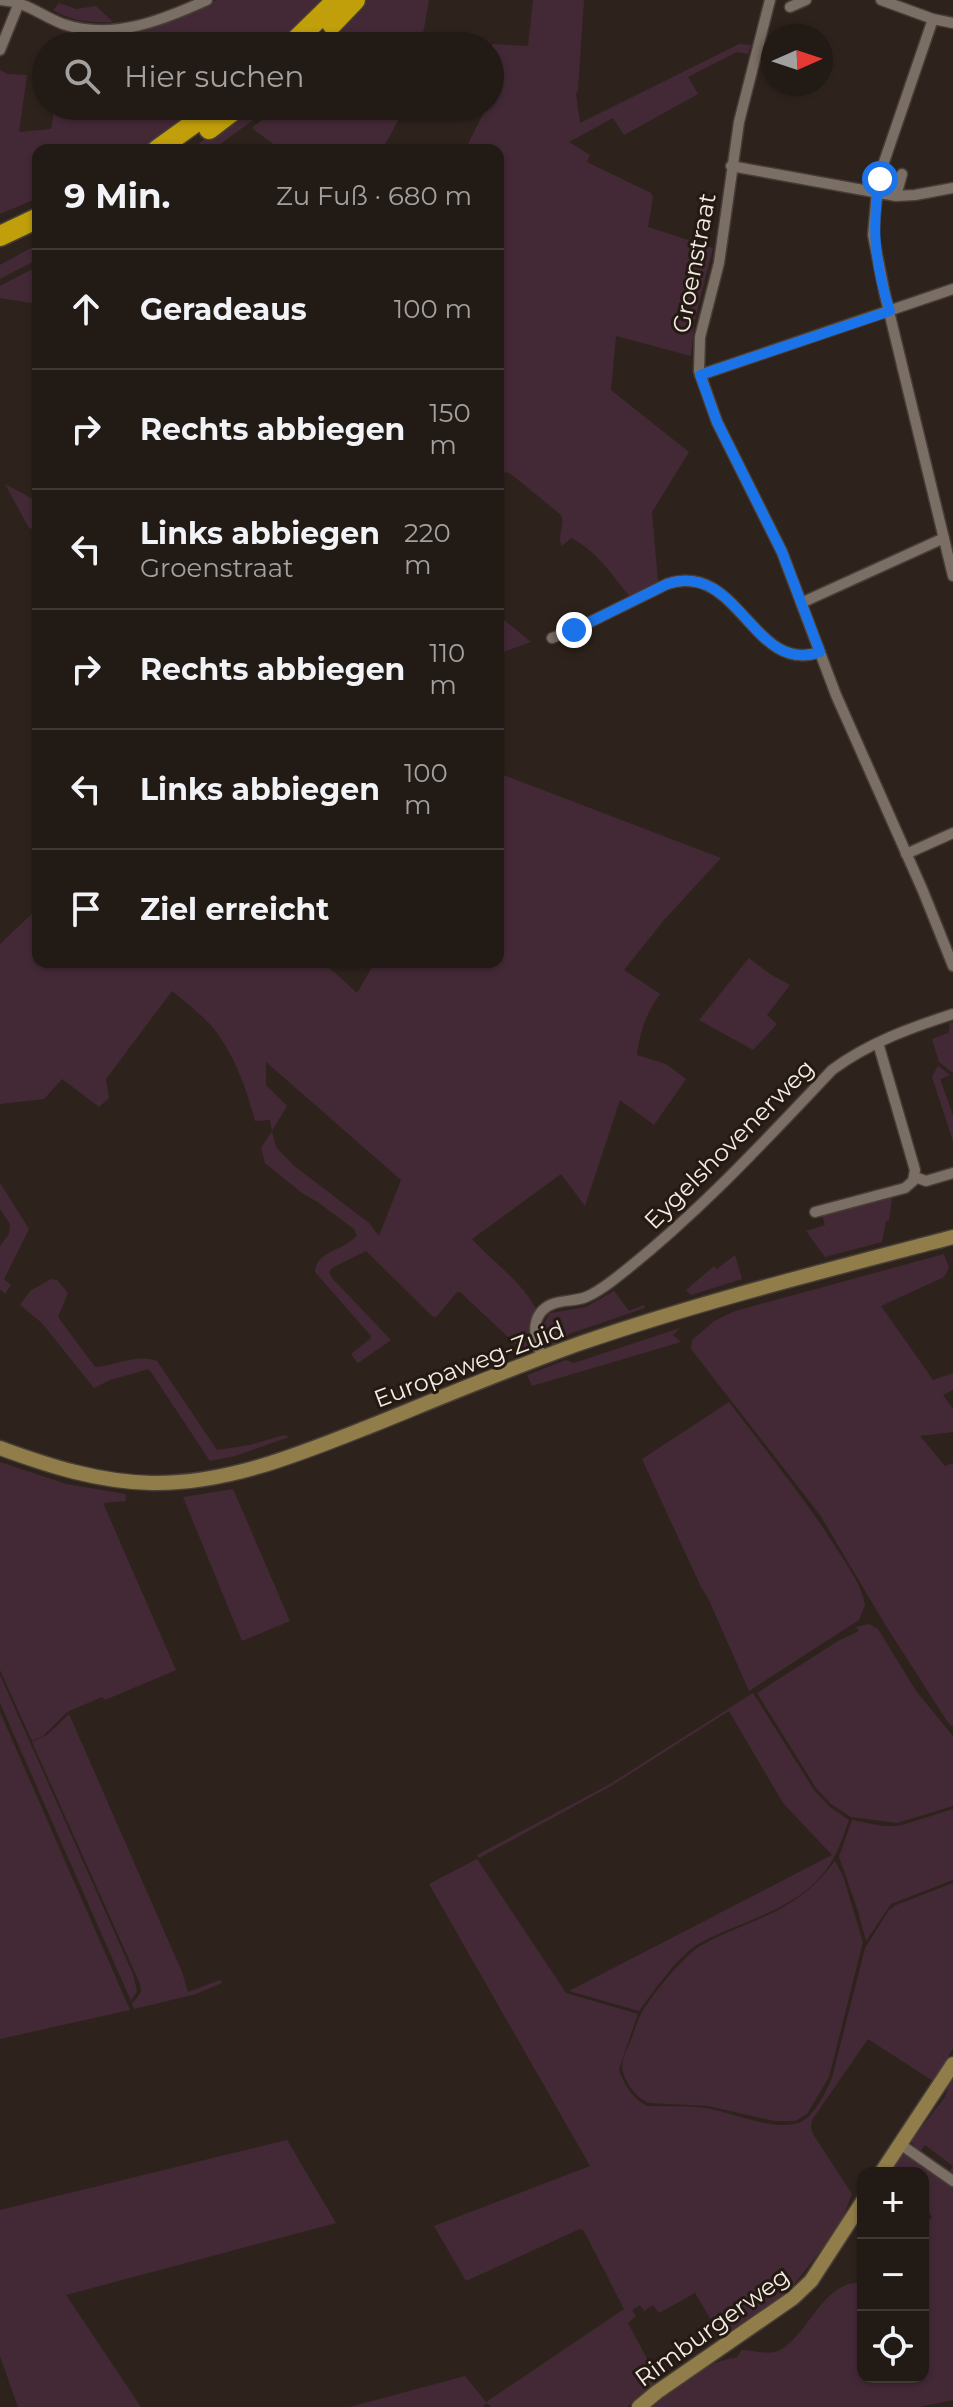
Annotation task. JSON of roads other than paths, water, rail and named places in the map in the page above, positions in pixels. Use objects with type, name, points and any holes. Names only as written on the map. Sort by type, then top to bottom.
[{"type":"highway","points":[[304,32],[337,0]]},
{"type":"highway","points":[[323,32],[355,0]]},
{"type":"highway","points":[[165,144],[199,120]]},
{"type":"highway","points":[[188,144],[220,120]]},
{"type":"highway","points":[[0,236],[32,221]]},
{"type":"highway","points":[[0,251],[32,236]]},
{"type":"street","points":[[0,0],[19,3],[70,26],[103,30],[150,23],[207,0]]},
{"type":"street","name":"Groenstraat","points":[[770,0],[731,166],[719,263],[700,337],[700,375],[717,422],[776,539],[862,757],[953,966]]},
{"type":"street","points":[[790,7],[806,0]]},
{"type":"street","points":[[881,0],[933,19],[952,21]]},
{"type":"street","points":[[0,50],[19,3]]},
{"type":"street","points":[[933,19],[883,165],[873,235],[953,576]]},
{"type":"street","points":[[731,166],[896,196],[953,188]]},
{"type":"street","points":[[896,196],[902,174]]},
{"type":"street","points":[[700,375],[953,289]]},
{"type":"street","points":[[801,603],[944,538]]},
{"type":"street","points":[[552,638],[667,584],[683,580],[702,583],[718,591],[782,651],[802,655],[820,652]]},
{"type":"street","points":[[906,854],[953,833]]},
{"type":"street","name":"Eygelshovenerweg","points":[[542,1358],[535,1323],[544,1308],[556,1302],[586,1297],[610,1282],[691,1215],[731,1177],[832,1070],[849,1058],[906,1030],[953,1014]]},
{"type":"street","points":[[815,1212],[905,1188],[912,1184],[915,1177],[878,1043]]},
{"type":"street","points":[[915,1177],[926,1181],[953,1173]]},
{"type":"street","name":"Europaweg-Zuid","points":[[0,1448],[101,1479],[154,1483],[214,1478],[309,1450],[542,1358],[709,1303],[953,1237]]},
{"type":"street","points":[[885,2167],[953,2064]]},
{"type":"street","points":[[900,2144],[953,2181]]},
{"type":"street","name":"Rimburgerweg","points":[[639,2407],[793,2298],[811,2281],[857,2210]]}]
